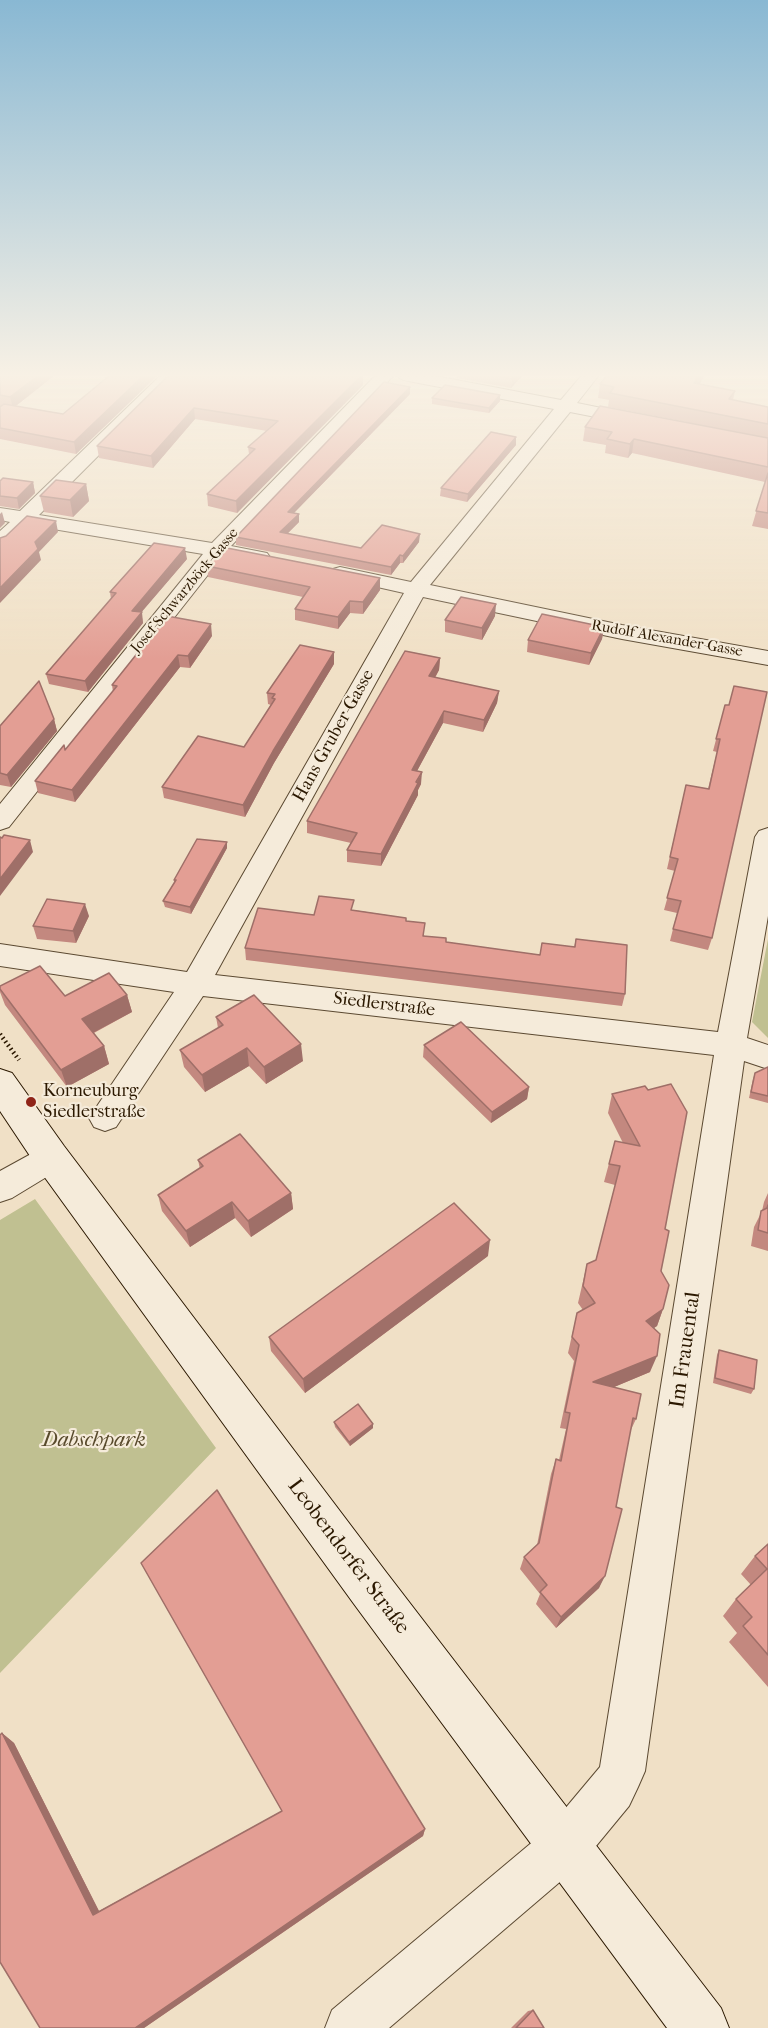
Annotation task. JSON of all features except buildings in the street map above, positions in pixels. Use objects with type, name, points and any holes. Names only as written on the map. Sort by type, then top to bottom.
[{"type":"main road","name":"Leobendorfer Straße","points":[[0,1083],[51,1157],[701,2028]]},
{"type":"street","points":[[0,542],[74,470]]},
{"type":"street","name":"Josef-Schwarzböck-Gasse","points":[[0,821],[217,549],[294,470]]},
{"type":"street","name":"Hans Gruber-Gasse","points":[[105,1118],[195,984],[417,588],[515,470]]},
{"type":"street","points":[[0,514],[284,562]]},
{"type":"street","name":"Rudolf Alexander-Gasse","points":[[317,568],[622,632],[768,658]]},
{"type":"street","name":"Im Frauental","points":[[350,2028],[565,1846],[613,1790],[622,1772],[731,1045],[768,837]]},
{"type":"street","name":"Siedlerstraße","points":[[0,955],[195,984],[731,1045],[768,1056]]},
{"type":"street","points":[[0,1188],[51,1157]]},
{"type":"green space","points":[[768,939],[768,1038],[752,1022]]},
{"type":"green space","name":"Dabschpark","points":[[35,1199],[216,1448],[0,1673],[0,1220]]},
{"type":"place","name":"Korneuburg Siedlerstraße","points":[[31,1102]]}]
